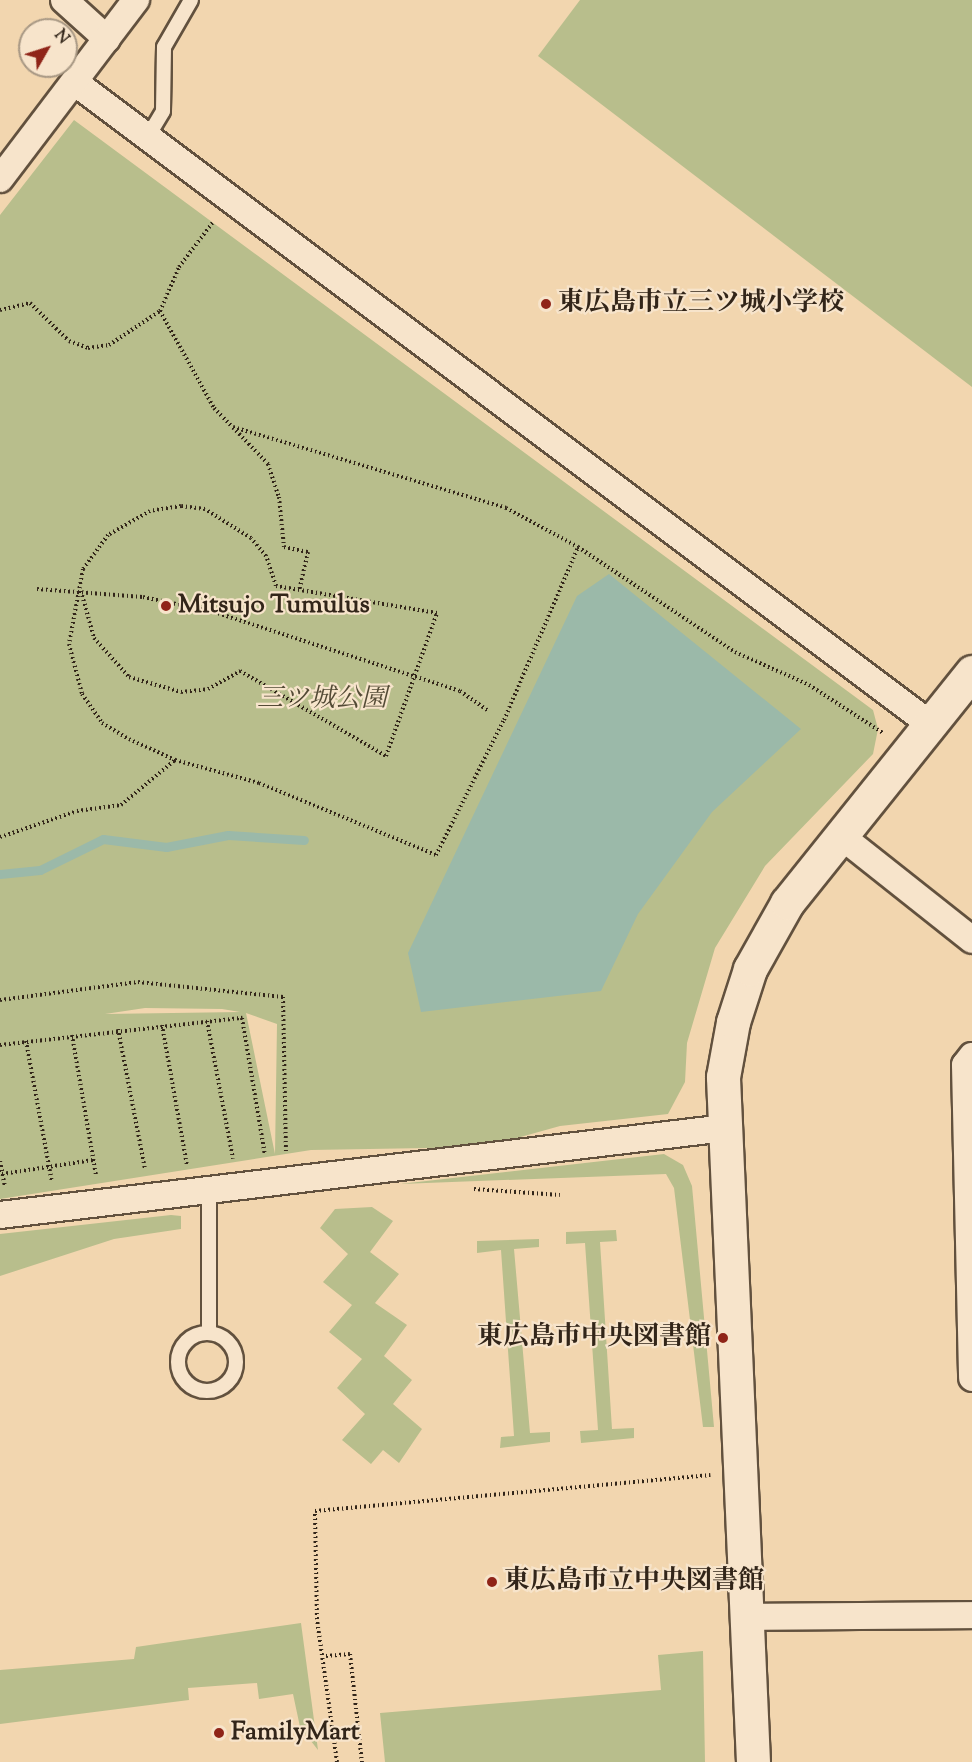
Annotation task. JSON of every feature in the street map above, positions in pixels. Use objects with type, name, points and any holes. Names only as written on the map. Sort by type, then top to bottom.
[{"type":"street","points":[[64,0],[107,39]]},
{"type":"street","points":[[0,179],[77,84],[136,0]]},
{"type":"street","points":[[77,84],[930,724]]},
{"type":"street","points":[[753,1762],[751,1667],[723,1077],[750,969],[787,903],[972,672]]},
{"type":"street","points":[[841,836],[972,939]]},
{"type":"street","points":[[972,1056],[964,1065],[972,1378]]},
{"type":"street","points":[[3,1204],[209,1190],[725,1128]]},
{"type":"street","points":[[748,1617],[972,1615]]},
{"type":"lane","points":[[147,138],[163,111],[164,47],[191,0]]},
{"type":"lane","points":[[209,1190],[209,1334]]},
{"type":"lane","points":[[209,1334],[229,1343],[236,1360],[232,1378],[209,1392],[183,1379],[178,1360],[186,1342],[209,1334]]},
{"type":"path","points":[[0,310],[30,303],[69,341],[88,348],[109,345],[160,311],[179,267],[219,215]]},
{"type":"path","points":[[160,311],[214,408],[268,464],[279,497],[284,546],[308,552],[299,590]]},
{"type":"path","points":[[232,427],[506,508],[578,546],[735,652],[809,685],[886,735]]},
{"type":"path","points":[[81,591],[94,638],[129,677],[181,692],[208,689],[240,671],[387,756],[437,613],[276,586],[266,556],[231,521],[205,508],[181,506],[150,511],[108,534],[83,569],[81,591],[69,644],[82,694],[102,723],[175,760],[259,783],[436,855],[504,720],[578,546]]},
{"type":"path","points":[[37,589],[81,591],[213,612],[460,691],[489,711]]},
{"type":"path","points":[[0,837],[77,811],[121,805],[175,760]]},
{"type":"path","points":[[0,1000],[138,982],[282,997],[286,1152]]},
{"type":"path","points":[[0,1045],[118,1029],[242,1018],[266,1155],[255,1156]]},
{"type":"path","points":[[207,1021],[233,1160]]},
{"type":"path","points":[[162,1025],[187,1166]]},
{"type":"path","points":[[118,1029],[146,1172]]},
{"type":"path","points":[[72,1035],[96,1179]]},
{"type":"path","points":[[26,1041],[53,1186]]},
{"type":"path","points":[[222,1161],[244,1158]]},
{"type":"path","points":[[2,1174],[93,1160]]},
{"type":"path","points":[[0,1161],[3,1204]]},
{"type":"path","points":[[177,1168],[199,1164]]},
{"type":"path","points":[[136,1174],[156,1171]]},
{"type":"path","points":[[85,1181],[106,1178]]},
{"type":"path","points":[[45,1187],[64,1184]]},
{"type":"path","points":[[337,1762],[326,1656],[317,1619],[315,1511],[615,1480],[719,1475]]},
{"type":"path","points":[[326,1656],[350,1654],[362,1762]]},
{"type":"green space","points":[[580,0],[972,0],[972,387],[538,56]]},
{"type":"green space","name":"三ツ城公園","points":[[74,120],[873,710],[878,729],[873,754],[765,866],[715,948],[687,1043],[685,1082],[668,1114],[560,1126],[485,1147],[311,1150],[0,1199],[0,215]],"holes":[[[145,1008],[222,1009],[240,1012],[105,1014]],[[246,1013],[277,1024],[275,1154]]]},
{"type":"green space","points":[[664,1154],[683,1165],[692,1186],[714,1427],[703,1427],[674,1188],[666,1174],[400,1184]]},
{"type":"green space","points":[[372,1207],[393,1221],[370,1252],[399,1274],[375,1303],[407,1325],[384,1356],[412,1380],[393,1404],[422,1429],[399,1463],[383,1450],[371,1464],[342,1440],[365,1414],[337,1388],[362,1359],[329,1332],[352,1305],[323,1282],[348,1254],[320,1228],[335,1209]]},
{"type":"green space","points":[[171,1215],[181,1216],[181,1229],[114,1239],[0,1276],[0,1234]]},
{"type":"green space","points":[[616,1230],[617,1241],[600,1242],[612,1429],[634,1428],[634,1438],[581,1443],[580,1431],[598,1430],[585,1243],[566,1244],[566,1232]]},
{"type":"green space","points":[[539,1239],[539,1247],[514,1249],[530,1433],[550,1432],[550,1442],[500,1448],[501,1437],[514,1436],[501,1250],[477,1253],[477,1241]]},
{"type":"green space","points":[[301,1623],[318,1750],[300,1727],[293,1694],[259,1699],[257,1683],[188,1688],[189,1700],[0,1724],[0,1670],[134,1659],[136,1647]]},
{"type":"green space","points":[[703,1651],[705,1762],[385,1762],[380,1713],[661,1690],[658,1655]]},
{"type":"shaded area","points":[[609,574],[801,729],[712,812],[638,914],[601,991],[421,1012],[408,953],[577,596]]},
{"type":"waterway","points":[[0,874],[40,870],[103,839],[166,847],[228,835],[304,840]]},
{"type":"place","name":"東広島市立三ツ城小学校","points":[[546,304]]},
{"type":"place","name":"Mitsujo Tumulus","points":[[166,606]]},
{"type":"place","name":"東広島市中央図書館","points":[[723,1338]]},
{"type":"place","name":"東広島市立中央図書館","points":[[492,1582]]},
{"type":"place","name":"FamilyMart","points":[[219,1733]]}]
